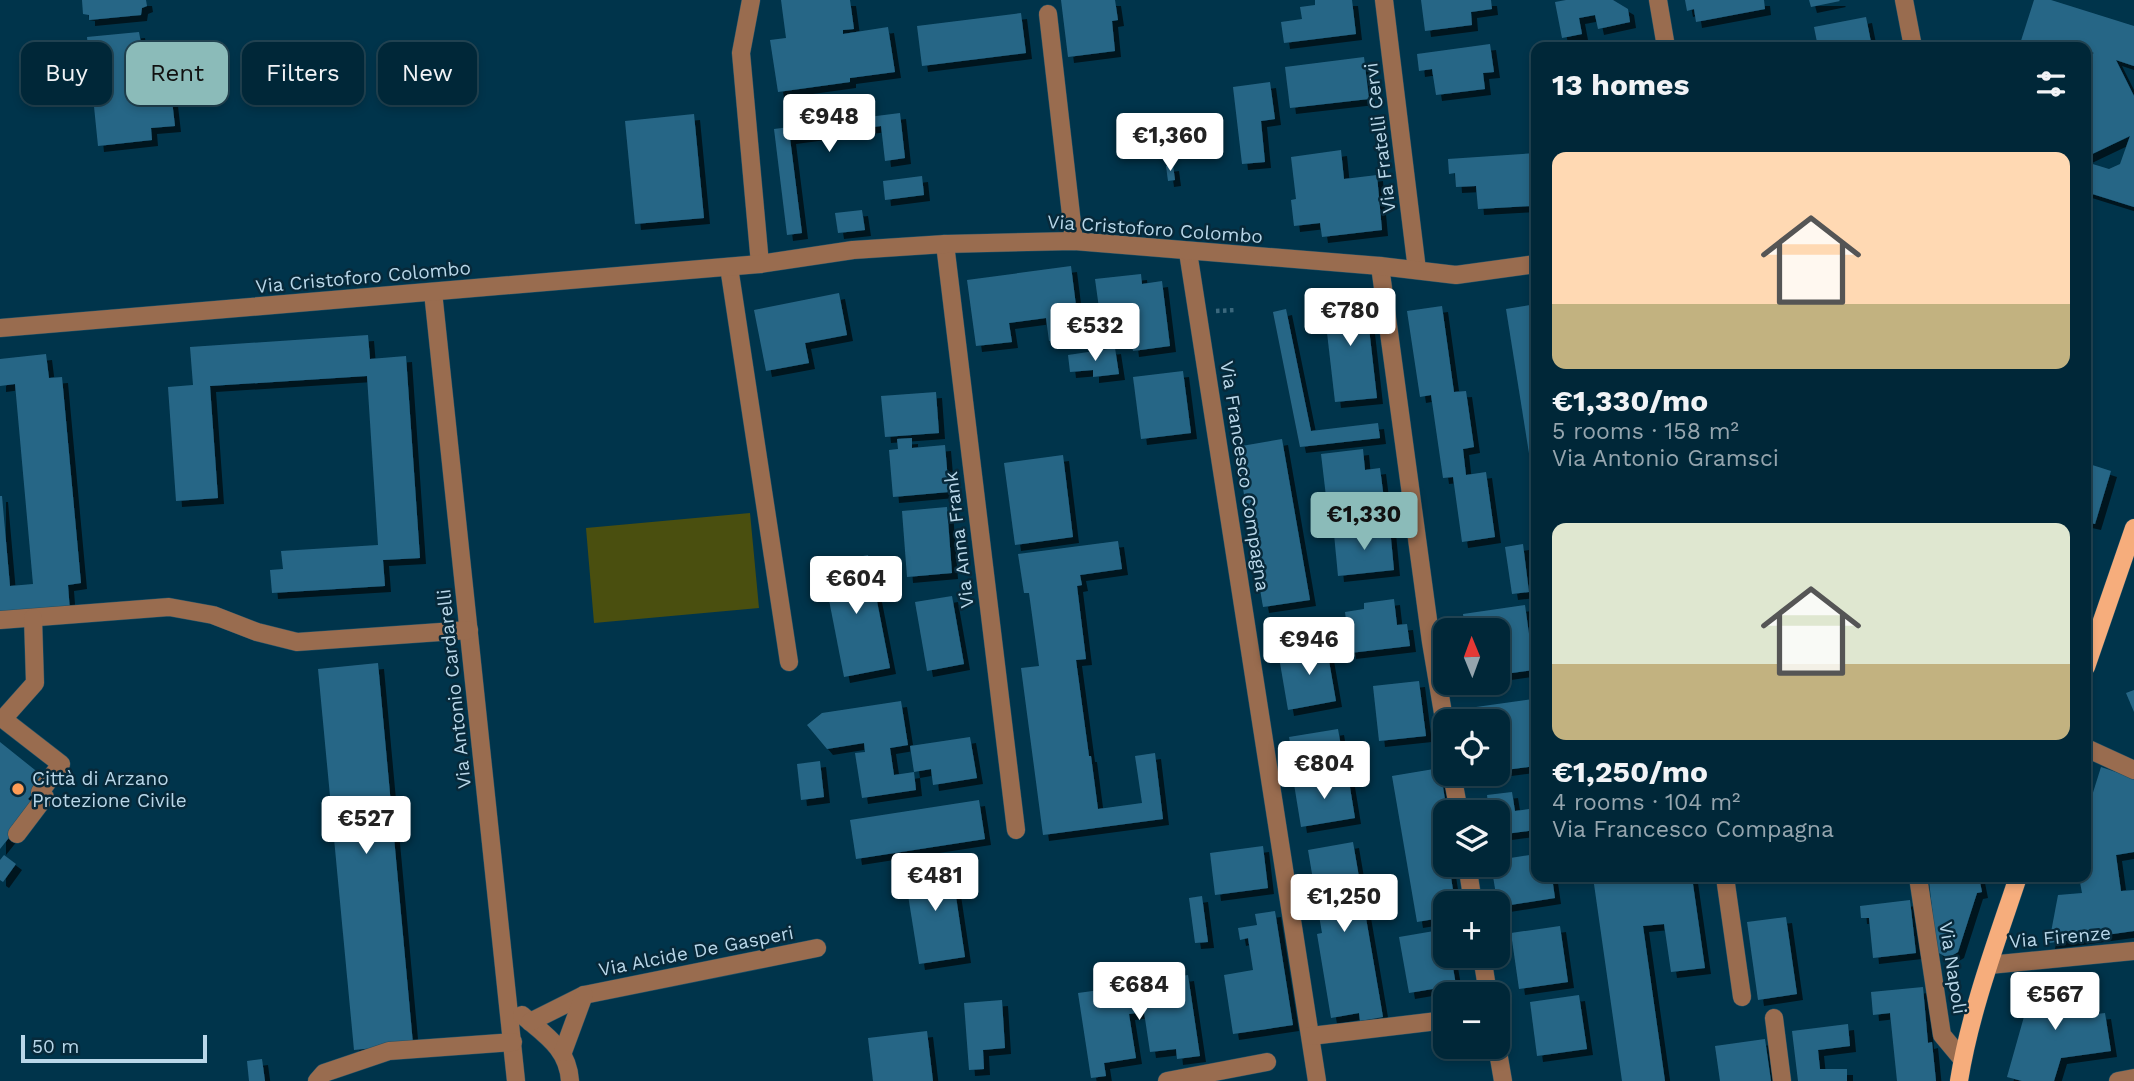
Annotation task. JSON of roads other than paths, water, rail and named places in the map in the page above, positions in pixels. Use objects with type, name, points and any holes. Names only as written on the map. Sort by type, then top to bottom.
[{"type":"main road","points":[[2091,653],[2134,528]]},
{"type":"main road","name":"Via Napoli","points":[[1959,1081],[1962,1059],[1989,965],[2016,882]]},
{"type":"street","points":[[751,0],[741,53],[760,264]]},
{"type":"street","name":"Via Fratelli Cervi","points":[[1384,0],[1416,270]]},
{"type":"street","points":[[1658,0],[1665,42]]},
{"type":"street","points":[[1904,0],[1912,42]]},
{"type":"street","points":[[1048,15],[1074,241]]},
{"type":"street","name":"Via Cristoforo Colombo","points":[[0,328],[729,267],[853,250],[945,244],[1074,241],[1380,266],[1456,275],[1531,265]]},
{"type":"street","name":"Via Anna Frank","points":[[945,244],[1016,830]]},
{"type":"street","name":"Via Francesco Compagna","points":[[1188,252],[1317,1081]]},
{"type":"street","points":[[1380,266],[1443,709]]},
{"type":"street","points":[[729,267],[789,662]]},
{"type":"street","name":"Via Antonio Cardarelli","points":[[433,292],[516,1081]]},
{"type":"street","points":[[0,620],[169,607],[213,615],[257,632],[297,642],[469,630]]},
{"type":"street","points":[[17,834],[45,797],[40,792],[61,764],[3,719],[35,683],[33,618]]},
{"type":"street","points":[[2091,750],[2134,770]]},
{"type":"street","points":[[1726,882],[1742,997]]},
{"type":"street","name":"Via Napoli","points":[[1919,882],[1942,1035],[1962,1059]]},
{"type":"street","name":"Via Alcide De Gasperi","points":[[530,1021],[584,995],[817,948]]},
{"type":"street","name":"Via Firenze","points":[[1989,965],[2134,951]]},
{"type":"street","name":"Via Alcide De Gasperi","points":[[563,1052],[584,995]]},
{"type":"street","points":[[509,1003],[563,1052],[570,1081]]},
{"type":"street","points":[[1774,1018],[1783,1081]]},
{"type":"street","points":[[1311,1036],[1433,1022]]},
{"type":"street","points":[[317,1081],[324,1073],[389,1051],[513,1042]]},
{"type":"street","points":[[1499,1059],[1503,1081]]},
{"type":"street","points":[[1167,1081],[1267,1062]]},
{"type":"street","points":[[2118,1081],[2134,1078]]},
{"type":"place","name":"Città di Arzano Protezione Civile","points":[[18,789]]}]
